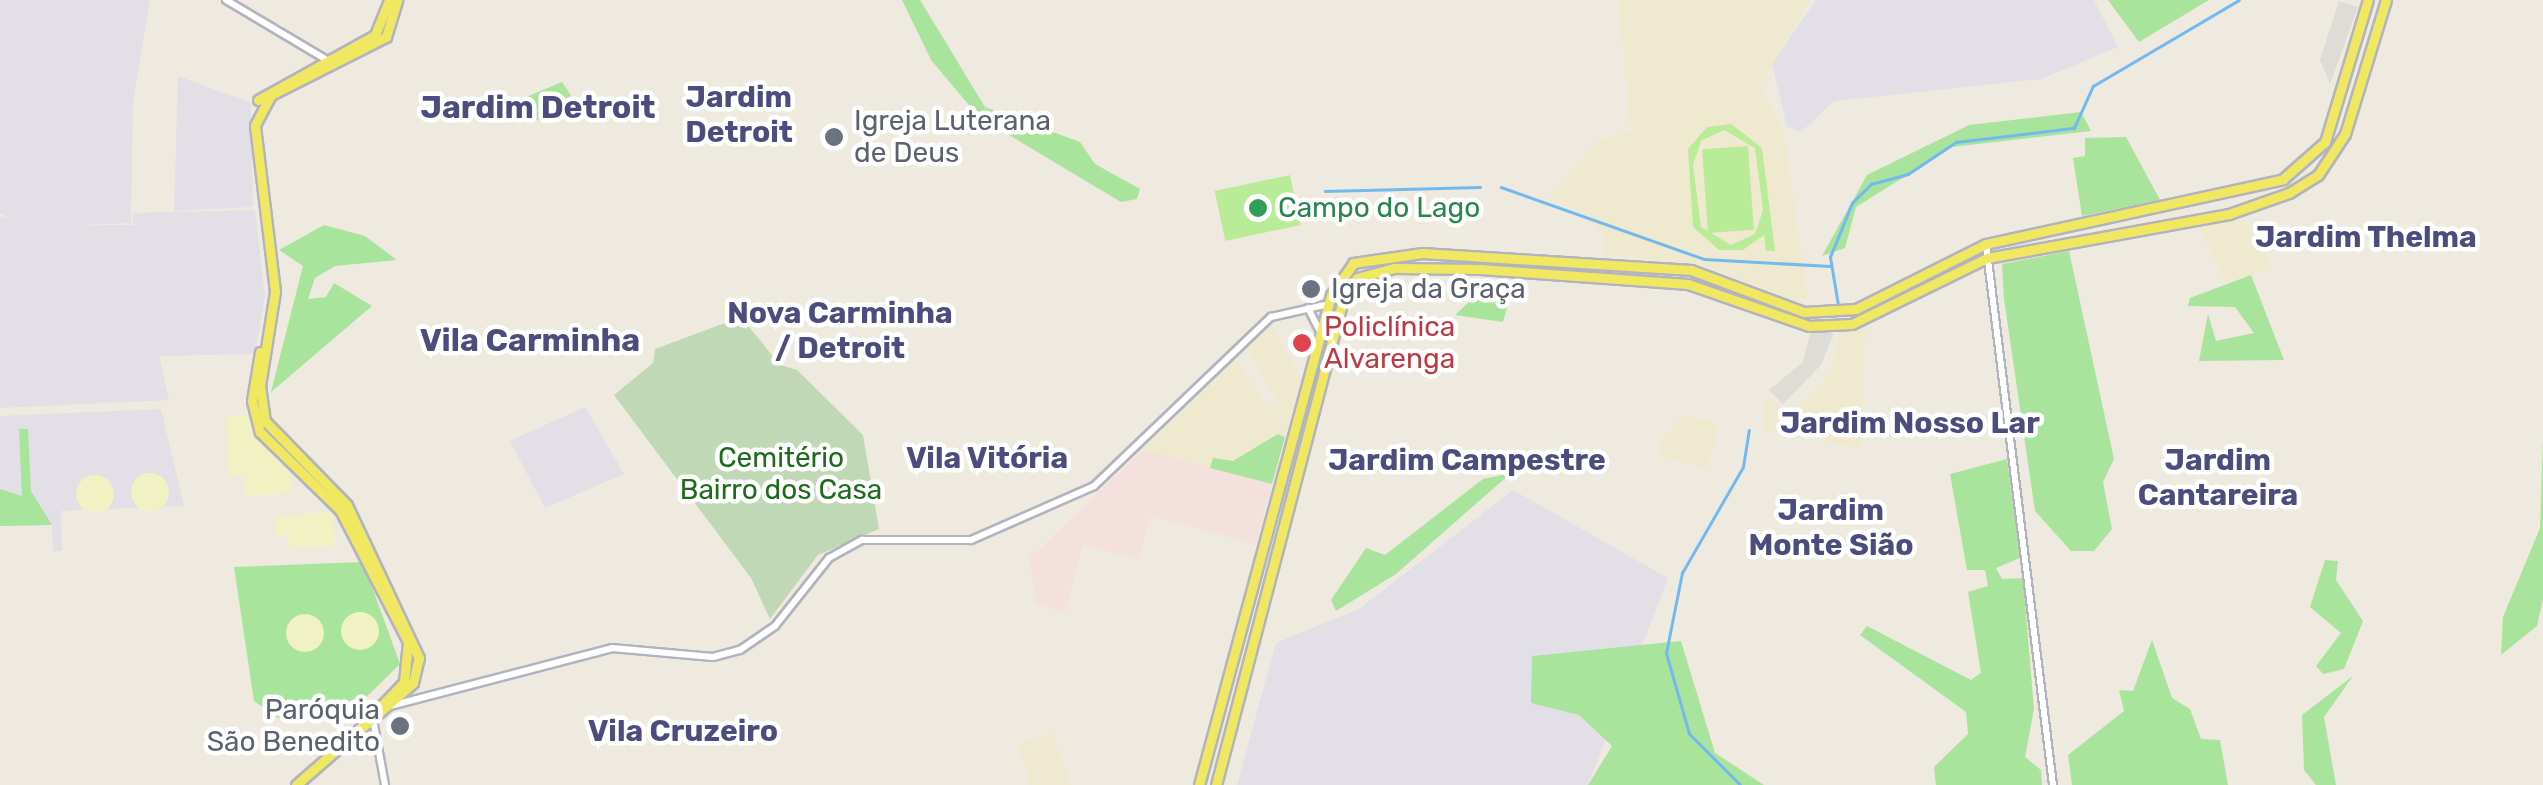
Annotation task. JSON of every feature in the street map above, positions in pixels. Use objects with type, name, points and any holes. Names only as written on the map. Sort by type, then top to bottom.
[{"type":"main road","points":[[332,62],[375,35],[389,0]]},
{"type":"main road","points":[[374,716],[389,707],[403,688],[408,642],[347,522],[266,441],[252,411],[270,290],[251,122],[266,90],[386,37],[397,0]]},
{"type":"main road","points":[[1199,785],[1320,332],[1344,271],[1378,255],[1630,266],[1716,274],[1827,314],[1986,244],[2283,179],[2325,142],[2368,0]]},
{"type":"main road","points":[[1216,785],[1350,285],[1394,268],[1708,286],[1795,323],[1829,327],[1988,258],[2229,214],[2308,182],[2346,134],[2386,0]]},
{"type":"main road","points":[[1616,279],[1630,266]]},
{"type":"main road","points":[[1232,663],[1246,667]]},
{"type":"main road","points":[[296,785],[403,688]]},
{"type":"main road","points":[[1219,711],[1235,710]]},
{"type":"street","points":[[226,0],[332,62]]},
{"type":"street","points":[[1986,244],[2053,785]]},
{"type":"street","points":[[389,707],[612,648],[713,657],[765,635],[828,558],[862,540],[971,540],[1094,486],[1272,317],[1329,304]]},
{"type":"street","points":[[1307,308],[1320,332]]},
{"type":"street","points":[[374,716],[385,785]]},
{"type":"shaded area","points":[[0,0],[150,0],[133,102],[131,223],[76,225],[133,225],[133,213],[255,210],[265,297],[255,354],[159,356],[169,400],[0,408],[0,216],[15,219],[0,214]]},
{"type":"shaded area","points":[[1618,0],[1810,0],[1760,87],[1784,131],[1808,297],[1794,302],[1704,265],[1604,254],[1605,237],[1586,214],[1547,200],[1595,142],[1631,131]]},
{"type":"shaded area","points":[[1816,0],[2094,0],[2118,47],[2041,79],[1834,101],[1801,132],[1787,127],[1772,64]]},
{"type":"shaded area","points":[[2339,1],[2358,7],[2330,84],[2320,60]]},
{"type":"shaded area","points":[[178,76],[251,103],[253,207],[174,211]]},
{"type":"shaded area","points":[[2244,219],[2274,268],[2226,283],[2198,226]]},
{"type":"shaded area","points":[[1270,325],[1301,378],[1272,484],[1143,450],[1235,359],[1269,409],[1279,404],[1246,348]]},
{"type":"shaded area","points":[[1866,326],[1862,449],[1763,429],[1766,396],[1792,418],[1831,371],[1839,332]]},
{"type":"shaded area","points":[[1811,331],[1834,333],[1821,365],[1783,404],[1769,390],[1803,362]]},
{"type":"shaded area","points":[[585,407],[624,474],[545,508],[510,441]]},
{"type":"shaded area","points":[[161,409],[184,506],[61,511],[62,551],[53,551],[52,525],[0,526],[0,416]]},
{"type":"shaded area","points":[[1683,414],[1719,424],[1708,469],[1661,456],[1659,444]]},
{"type":"shaded area","points":[[1143,450],[1272,484],[1256,544],[1151,516],[1139,559],[1083,545],[1065,612],[1037,605],[1029,559]]},
{"type":"shaded area","points":[[1513,490],[1668,578],[1588,785],[1237,785],[1276,643],[1359,609]]},
{"type":"shaded area","points":[[1052,732],[1071,785],[1030,785],[1018,745]]},
{"type":"green space","points":[[902,0],[920,0],[985,107],[1080,142],[1095,164],[1140,189],[1137,199],[1121,202],[979,117],[931,60]]},
{"type":"green space","points":[[2108,0],[2209,0],[2139,42]]},
{"type":"green space","points":[[562,82],[581,111],[572,117],[540,121],[505,106]]},
{"type":"green space","points":[[2081,112],[2091,131],[1952,147],[1856,207],[1845,248],[1822,256],[1867,175],[1969,125]]},
{"type":"green space","points":[[1731,124],[1762,148],[1775,251],[1766,251],[1764,235],[1743,250],[1719,250],[1693,227],[1688,149],[1707,127]],"holes":[[[1724,130],[1755,148],[1763,210],[1755,234],[1731,245],[1701,227],[1693,165],[1701,141]]]},
{"type":"green space","points":[[2126,137],[2160,200],[2082,216],[2073,158],[2085,156],[2085,138]]},
{"type":"green space","points":[[1748,146],[1754,230],[1708,233],[1702,149]]},
{"type":"green space","name":"Campo do Lago","points":[[1290,175],[1301,225],[1225,241],[1215,191]]},
{"type":"green space","points":[[324,225],[365,236],[397,260],[335,266],[315,278],[308,299],[326,297],[334,283],[372,306],[271,392],[303,266],[279,250]]},
{"type":"green space","points":[[2069,251],[2114,459],[2103,482],[2112,529],[2094,551],[2071,551],[2035,511],[2004,299],[2002,264]]},
{"type":"green space","points":[[2251,275],[2284,360],[2199,361],[2208,314],[2216,341],[2254,333],[2235,307],[2188,306],[2190,298]]},
{"type":"green space","points":[[1485,287],[1511,293],[1503,322],[1455,315]]},
{"type":"green space","name":"Cemitério Bairro dos Casa","points":[[741,317],[780,365],[797,370],[863,435],[879,529],[818,555],[770,619],[751,578],[614,395],[653,363],[655,349]]},
{"type":"green space","points":[[19,429],[28,429],[31,491],[52,525],[0,526],[0,489],[22,496]]},
{"type":"green space","points":[[1278,434],[1285,437],[1272,484],[1210,468],[1213,458],[1233,461]]},
{"type":"green space","points":[[2543,439],[2543,599],[2537,626],[2501,655],[2503,617],[2540,528]]},
{"type":"green space","points":[[2007,459],[2020,558],[1996,568],[2002,579],[2023,578],[2034,709],[2025,757],[2041,770],[2042,785],[1936,785],[1934,767],[1968,734],[1966,712],[1860,635],[1867,626],[1971,680],[1981,673],[1968,592],[1988,586],[1985,570],[1967,570],[1950,474]]},
{"type":"green space","points":[[1511,473],[1396,574],[1336,611],[1331,600],[1366,548],[1385,555],[1483,479]]},
{"type":"green space","points":[[2325,560],[2338,561],[2336,580],[2363,621],[2344,669],[2323,674],[2316,666],[2341,633],[2310,607]]},
{"type":"green space","points":[[363,562],[400,664],[345,718],[281,720],[254,701],[234,567]]},
{"type":"green space","points":[[2152,640],[2172,698],[2190,709],[2201,739],[2220,740],[2228,785],[2072,785],[2068,755],[2124,711],[2119,690],[2133,691]]},
{"type":"green space","points":[[1681,641],[1715,753],[1764,785],[1588,785],[1612,746],[1579,715],[1531,703],[1532,656]]},
{"type":"green space","points":[[2353,676],[2324,717],[2336,785],[2316,785],[2304,770],[2302,715]]},
{"type":"sand","points":[[246,415],[291,473],[291,493],[246,496],[244,475],[229,476],[226,417]]},
{"type":"sand","points":[[150,473],[163,479],[169,492],[163,505],[150,511],[137,505],[131,492],[137,479]]},
{"type":"sand","points":[[95,475],[108,481],[114,494],[108,507],[95,513],[82,507],[76,494],[82,481]]},
{"type":"sand","points":[[333,512],[335,546],[290,547],[288,533],[276,536],[275,517]]},
{"type":"sand","points":[[360,612],[374,617],[379,631],[374,645],[360,650],[346,645],[341,631],[346,617]]},
{"type":"sand","points":[[305,614],[319,619],[324,633],[319,647],[305,652],[291,647],[286,633],[291,619]]},
{"type":"waterway","points":[[1838,305],[1830,257],[1852,203],[1871,184],[1908,174],[1956,142],[2074,128],[2093,86],[2239,0]]},
{"type":"waterway","points":[[1325,191],[1480,187]]},
{"type":"waterway","points":[[1501,187],[1704,259],[1830,266]]},
{"type":"waterway","points":[[1740,785],[1689,734],[1666,653],[1682,573],[1743,467],[1749,430]]},
{"type":"place","name":"Igreja Luterana de Deus","points":[[834,137]]},
{"type":"place","name":"Campo do Lago","points":[[1258,208]]},
{"type":"place","name":"Igreja da Graça","points":[[1311,289]]},
{"type":"place","name":"Policlínica Alvarenga","points":[[1302,343]]},
{"type":"place","name":"Paróquia São Benedito","points":[[400,726]]},
{"type":"district","name":"Jardim Detroit","points":[[538,107]]},
{"type":"district","name":"Jardim Detroit","points":[[739,114]]},
{"type":"district","name":"Jardim Thelma","points":[[2366,237]]},
{"type":"district","name":"Nova Carminha / Detroit","points":[[840,330]]},
{"type":"district","name":"Vila Carminha","points":[[530,340]]},
{"type":"district","name":"Jardim Nosso Lar","points":[[1910,423]]},
{"type":"district","name":"Vila Vitória","points":[[987,458]]},
{"type":"district","name":"Jardim Campestre","points":[[1467,460]]},
{"type":"district","name":"Jardim Cantareira","points":[[2218,477]]},
{"type":"district","name":"Jardim Monte Sião","points":[[1831,527]]},
{"type":"district","name":"Vila Cruzeiro","points":[[683,731]]}]
